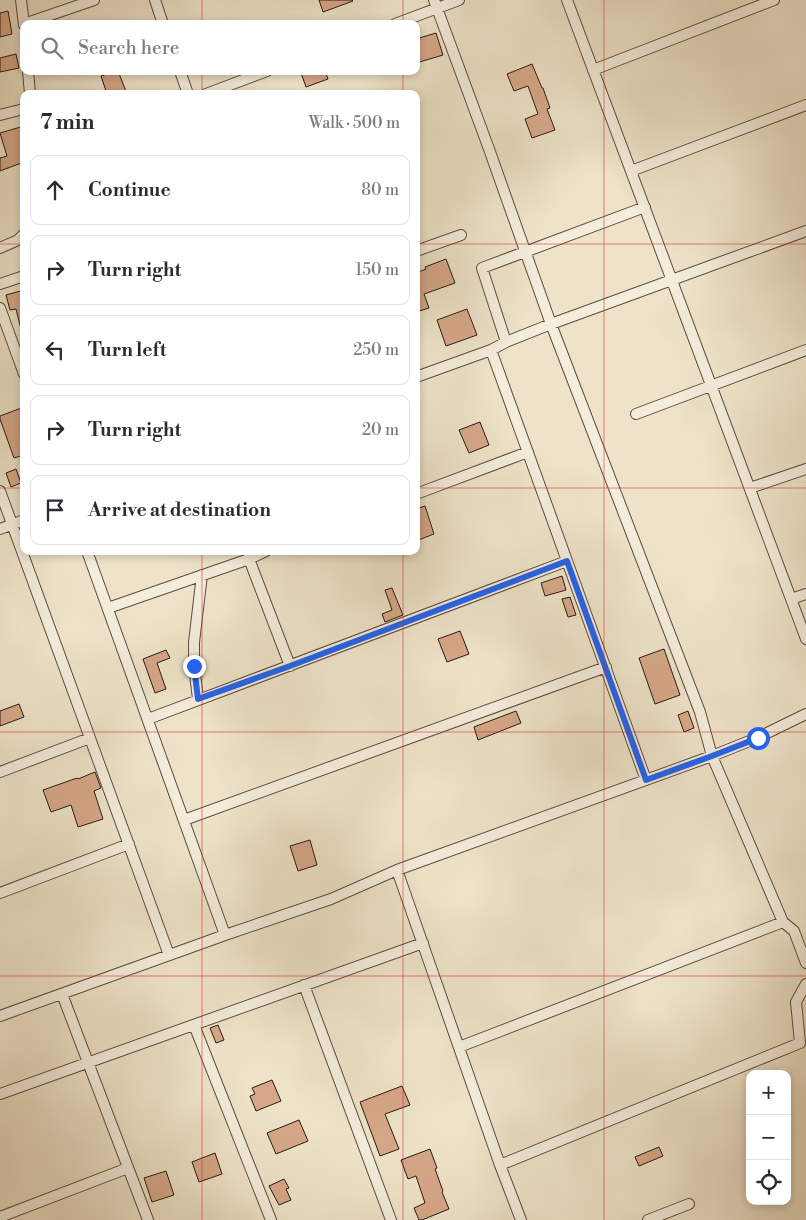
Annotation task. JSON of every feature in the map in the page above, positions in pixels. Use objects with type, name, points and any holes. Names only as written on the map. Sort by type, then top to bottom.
[{"type":"street","points":[[21,0],[24,20]]},
{"type":"street","points":[[36,20],[94,0]]},
{"type":"street","points":[[155,0],[162,20]]},
{"type":"street","points":[[403,20],[435,4],[460,0]]},
{"type":"street","points":[[567,0],[806,639]]},
{"type":"street","points":[[593,70],[774,0]]},
{"type":"street","points":[[435,4],[552,324],[700,712],[712,756],[782,922],[794,931],[806,963]]},
{"type":"street","points":[[28,75],[30,90]]},
{"type":"street","points":[[181,75],[187,90]]},
{"type":"street","points":[[217,90],[256,75]]},
{"type":"street","points":[[631,171],[806,105]]},
{"type":"street","points":[[0,115],[20,110]]},
{"type":"street","points":[[506,342],[482,268],[644,207]]},
{"type":"street","points":[[420,376],[491,350],[552,324],[806,231]]},
{"type":"street","points":[[420,250],[461,235]]},
{"type":"street","points":[[0,248],[20,238]]},
{"type":"street","points":[[0,284],[20,277]]},
{"type":"street","points":[[0,308],[20,363]]},
{"type":"street","points":[[491,350],[646,780]]},
{"type":"street","points":[[636,414],[806,350]]},
{"type":"street","points":[[420,492],[528,452]]},
{"type":"street","points":[[750,488],[806,468]]},
{"type":"street","points":[[0,491],[20,547]]},
{"type":"street","points":[[0,529],[20,522]]},
{"type":"street","points":[[23,555],[169,955]]},
{"type":"street","points":[[88,555],[225,935]]},
{"type":"street","points":[[108,608],[258,555]]},
{"type":"street","points":[[249,559],[290,666]]},
{"type":"street","points":[[148,719],[567,561]]},
{"type":"street","points":[[198,699],[194,642],[202,576]]},
{"type":"street","points":[[791,600],[806,594]]},
{"type":"street","points":[[184,820],[606,667]]},
{"type":"street","points":[[0,1016],[331,899],[397,870],[712,756],[758,738],[806,714]]},
{"type":"street","points":[[0,772],[90,738]]},
{"type":"street","points":[[0,893],[129,844]]},
{"type":"street","points":[[397,870],[521,1220]]},
{"type":"street","points":[[459,1047],[782,922]]},
{"type":"street","points":[[0,1094],[423,943]]},
{"type":"street","points":[[500,1165],[800,1043],[796,1002],[806,984]]},
{"type":"street","points":[[304,985],[391,1220]]},
{"type":"street","points":[[62,994],[148,1220]]},
{"type":"street","points":[[194,1025],[272,1220]]},
{"type":"street","points":[[0,1217],[128,1168]]},
{"type":"street","points":[[648,1220],[689,1204]]},
{"type":"building","points":[[319,0],[352,0],[353,1],[323,12]]},
{"type":"building","points":[[8,11],[12,34],[0,37],[0,13]]},
{"type":"building","points":[[436,33],[443,55],[420,62],[420,38]]},
{"type":"building","points":[[16,54],[19,68],[0,72],[0,58]]},
{"type":"building","points":[[532,64],[550,108],[547,109],[555,130],[532,138],[525,119],[538,114],[528,86],[514,91],[507,74]]},
{"type":"building","points":[[120,75],[125,90],[106,90],[101,76]]},
{"type":"building","points":[[302,75],[326,75],[328,79],[306,87]]},
{"type":"building","points":[[20,127],[20,164],[0,171],[0,158],[7,156],[0,133]]},
{"type":"building","points":[[446,259],[455,283],[424,294],[429,308],[420,311],[420,271],[426,269],[425,267]]},
{"type":"building","points":[[20,291],[20,325],[16,309],[10,310],[6,295]]},
{"type":"building","points":[[467,309],[477,335],[446,346],[437,320]]},
{"type":"building","points":[[20,408],[20,456],[14,458],[0,416]]},
{"type":"building","points":[[480,422],[489,445],[469,453],[459,430]]},
{"type":"building","points":[[16,469],[20,483],[11,487],[6,473]]},
{"type":"building","points":[[425,506],[434,534],[420,539],[420,508]]},
{"type":"building","points":[[562,576],[566,590],[545,596],[541,583]]},
{"type":"building","points":[[392,588],[403,615],[385,622],[382,614],[392,610],[385,590]]},
{"type":"building","points":[[570,597],[576,615],[568,617],[562,599]]},
{"type":"building","points":[[460,631],[469,654],[447,662],[438,639]]},
{"type":"building","points":[[664,649],[680,695],[655,704],[639,658]]},
{"type":"building","points":[[166,650],[170,658],[157,663],[166,689],[155,693],[143,659]]},
{"type":"building","points":[[19,704],[24,717],[0,726],[0,711]]},
{"type":"building","points":[[516,711],[521,723],[478,740],[474,727]]},
{"type":"building","points":[[688,711],[694,728],[684,732],[678,715]]},
{"type":"building","points":[[95,772],[101,788],[94,791],[103,819],[78,827],[71,805],[51,812],[43,790]]},
{"type":"building","points":[[310,840],[317,865],[298,871],[290,846]]},
{"type":"building","points":[[218,1025],[224,1040],[216,1043],[210,1028]]},
{"type":"building","points":[[272,1080],[281,1101],[256,1111],[250,1096],[255,1094],[252,1088]]},
{"type":"building","points":[[402,1086],[410,1105],[385,1114],[399,1149],[380,1156],[360,1102]]},
{"type":"building","points":[[299,1120],[308,1141],[276,1154],[267,1133]]},
{"type":"building","points":[[659,1147],[663,1156],[639,1166],[635,1157]]},
{"type":"building","points":[[430,1149],[437,1168],[435,1169],[442,1192],[449,1209],[419,1220],[414,1208],[425,1203],[416,1176],[408,1179],[401,1160]]},
{"type":"building","points":[[215,1153],[222,1174],[199,1182],[192,1162]]},
{"type":"building","points":[[166,1171],[174,1195],[152,1202],[144,1178]]},
{"type":"building","points":[[284,1179],[289,1188],[286,1189],[291,1200],[279,1205],[269,1186]]},
{"type":"route","points":[[194,666],[198,699],[567,561],[646,780],[758,738]]}]
